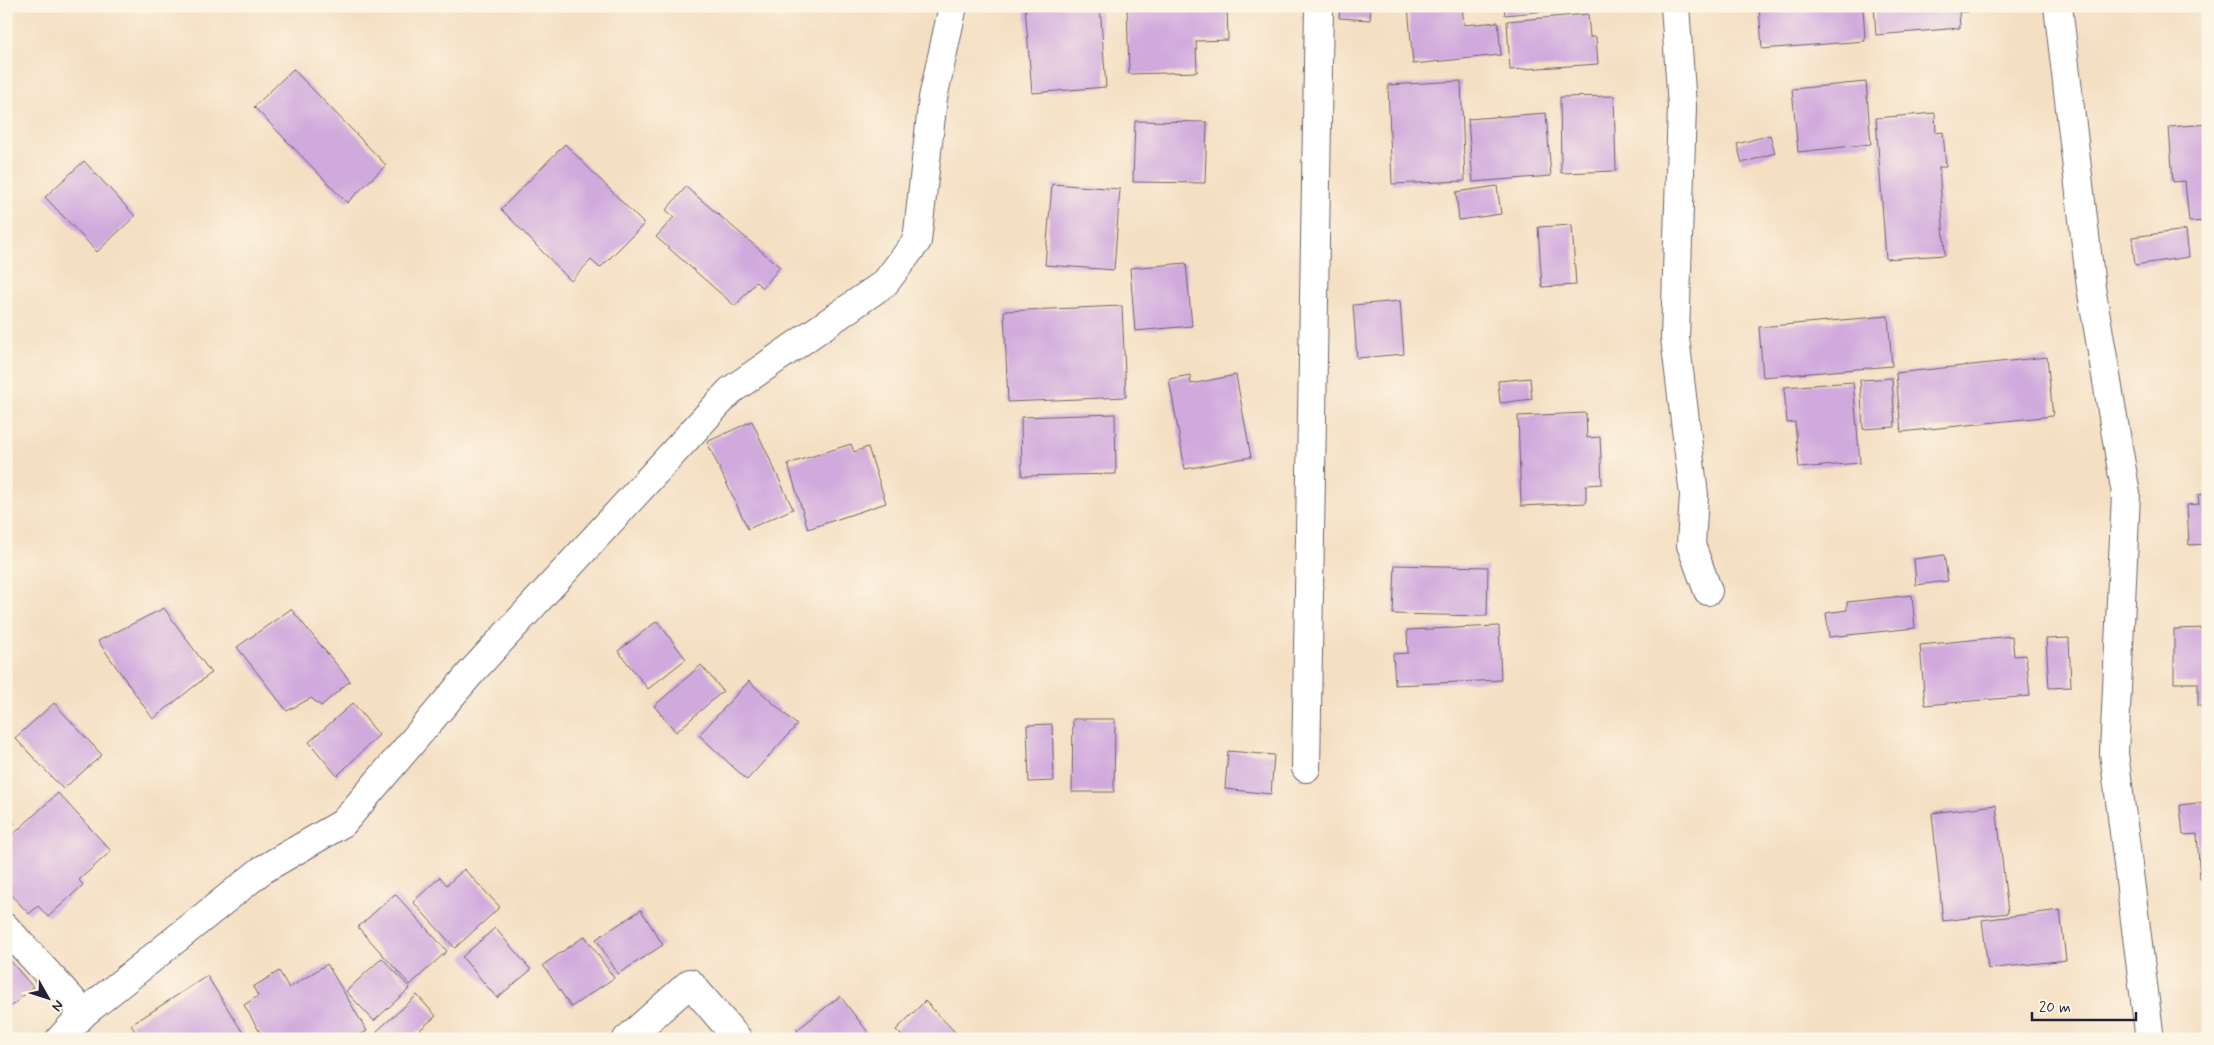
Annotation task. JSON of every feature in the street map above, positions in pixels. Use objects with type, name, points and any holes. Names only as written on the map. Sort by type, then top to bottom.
[{"type":"street","points":[[60,1039],[84,1013],[262,870],[343,823],[469,674],[730,391],[885,283],[917,241],[933,98],[953,6]]},
{"type":"street","points":[[1306,768],[1318,6]]},
{"type":"street","points":[[1675,6],[1682,106],[1676,338],[1694,496],[1691,545],[1708,590]]},
{"type":"street","points":[[2058,6],[2091,287],[2126,494],[2114,753],[2149,1032]]},
{"type":"street","points":[[6,928],[84,1013]]},
{"type":"street","points":[[627,1039],[690,983],[738,1039]]},
{"type":"building","points":[[1025,6],[1100,6],[1106,87],[1032,93]]},
{"type":"building","points":[[1127,6],[1227,6],[1228,40],[1196,41],[1197,72],[1129,74]]},
{"type":"building","points":[[1340,6],[1371,6],[1370,20],[1339,18]]},
{"type":"building","points":[[1408,6],[1462,6],[1464,25],[1498,22],[1501,55],[1413,64]]},
{"type":"building","points":[[1504,6],[1546,6],[1547,11],[1505,15]]},
{"type":"building","points":[[1759,6],[1863,6],[1865,41],[1762,49]]},
{"type":"building","points":[[1874,6],[1968,6],[1968,12],[1959,12],[1960,28],[1876,35]]},
{"type":"building","points":[[1588,14],[1590,37],[1596,37],[1598,64],[1510,70],[1507,21]]},
{"type":"building","points":[[293,69],[386,165],[347,203],[254,107]]},
{"type":"building","points":[[1461,81],[1465,181],[1392,184],[1388,85]]},
{"type":"building","points":[[1866,82],[1871,144],[1798,152],[1792,89]]},
{"type":"building","points":[[1614,96],[1616,171],[1561,173],[1560,97]]},
{"type":"building","points":[[1546,113],[1551,176],[1473,182],[1468,119]]},
{"type":"building","points":[[1935,113],[1936,133],[1943,132],[1946,167],[1939,167],[1945,255],[1886,259],[1876,118]]},
{"type":"building","points":[[1135,121],[1207,122],[1205,183],[1133,182]]},
{"type":"building","points":[[2208,124],[2208,221],[2189,222],[2185,181],[2173,182],[2169,127]]},
{"type":"building","points":[[1770,135],[1775,153],[1742,163],[1737,144]]},
{"type":"building","points":[[565,144],[644,224],[600,268],[591,260],[571,281],[501,209]]},
{"type":"building","points":[[84,161],[135,216],[97,252],[45,197]]},
{"type":"building","points":[[1052,184],[1120,189],[1114,270],[1045,265]]},
{"type":"building","points":[[1497,186],[1501,214],[1459,220],[1456,192]]},
{"type":"building","points":[[686,187],[780,267],[763,288],[756,282],[735,306],[656,237],[674,217],[666,210]]},
{"type":"building","points":[[1572,225],[1576,285],[1542,287],[1538,227]]},
{"type":"building","points":[[2186,230],[2189,257],[2135,265],[2132,237]]},
{"type":"building","points":[[1186,263],[1192,326],[1135,331],[1130,268]]},
{"type":"building","points":[[1400,301],[1404,354],[1357,358],[1353,305]]},
{"type":"building","points":[[1122,306],[1126,397],[1008,402],[1004,311]]},
{"type":"building","points":[[1888,316],[1892,366],[1763,377],[1759,327]]},
{"type":"building","points":[[2047,357],[2053,416],[1901,432],[1896,373]]},
{"type":"building","points":[[1190,375],[1191,384],[1236,375],[1251,457],[1185,469],[1169,379]]},
{"type":"building","points":[[1530,378],[1532,399],[1500,403],[1498,381]]},
{"type":"building","points":[[1892,378],[1895,427],[1863,429],[1860,380]]},
{"type":"building","points":[[1853,382],[1860,463],[1799,468],[1795,422],[1787,423],[1784,387]]},
{"type":"building","points":[[1586,413],[1587,438],[1600,437],[1602,484],[1586,485],[1586,503],[1521,506],[1518,416]]},
{"type":"building","points":[[1115,414],[1116,474],[1022,476],[1021,417]]},
{"type":"building","points":[[752,421],[793,509],[748,529],[707,442]]},
{"type":"building","points":[[851,444],[854,452],[868,447],[886,503],[808,529],[788,464]]},
{"type":"building","points":[[2208,494],[2208,544],[2189,545],[2187,505],[2199,504],[2198,495]]},
{"type":"building","points":[[1944,555],[1948,581],[1916,585],[1914,559]]},
{"type":"building","points":[[1395,565],[1488,567],[1487,616],[1393,614]]},
{"type":"building","points":[[1912,595],[1915,628],[1829,637],[1826,613],[1847,610],[1847,602]]},
{"type":"building","points":[[164,608],[211,673],[153,719],[98,641]]},
{"type":"building","points":[[291,609],[350,681],[321,706],[311,698],[287,711],[237,647]]},
{"type":"building","points":[[657,621],[686,659],[648,689],[618,651]]},
{"type":"building","points":[[1499,626],[1501,680],[1395,685],[1393,654],[1408,653],[1407,630]]},
{"type":"building","points":[[2208,628],[2208,706],[2198,706],[2198,683],[2174,683],[2174,629]]},
{"type":"building","points":[[2012,636],[2014,656],[2026,655],[2030,696],[1925,705],[1920,645]]},
{"type":"building","points":[[2069,638],[2071,687],[2049,688],[2046,639]]},
{"type":"building","points":[[701,665],[723,691],[676,732],[654,706]]},
{"type":"building","points":[[749,681],[797,725],[747,780],[699,735]]},
{"type":"building","points":[[54,703],[102,755],[63,789],[15,738]]},
{"type":"building","points":[[353,703],[379,735],[337,776],[309,742]]},
{"type":"building","points":[[1073,719],[1115,719],[1114,792],[1072,792]]},
{"type":"building","points":[[1052,724],[1054,781],[1029,782],[1027,725]]},
{"type":"building","points":[[1228,751],[1274,755],[1271,794],[1225,789]]},
{"type":"building","points":[[2205,783],[2208,783],[2208,878],[2200,879],[2197,834],[2183,835],[2180,805],[2206,802]]},
{"type":"building","points":[[58,793],[111,851],[79,880],[83,885],[48,917],[38,906],[29,914],[6,889],[6,841]]},
{"type":"building","points":[[1996,805],[2008,913],[1943,921],[1932,813]]},
{"type":"building","points":[[6,815],[14,824],[6,831]]},
{"type":"building","points":[[464,869],[500,907],[455,948],[413,902],[440,877],[447,885]]},
{"type":"building","points":[[395,894],[447,951],[410,985],[358,927]]},
{"type":"building","points":[[641,910],[663,945],[618,974],[596,939]]},
{"type":"building","points":[[2060,910],[2066,960],[1988,969],[1982,920]]},
{"type":"building","points":[[495,928],[531,970],[497,998],[462,957]]},
{"type":"building","points":[[585,936],[614,978],[571,1007],[543,965]]},
{"type":"building","points":[[6,956],[33,987],[6,1011]]},
{"type":"building","points":[[382,958],[410,988],[374,1021],[346,991]]},
{"type":"building","points":[[327,964],[367,1031],[354,1039],[257,1039],[262,1036],[244,1005],[258,996],[253,987],[279,971],[289,988]]},
{"type":"building","points":[[207,976],[247,1039],[140,1039],[131,1025]]},
{"type":"building","points":[[417,995],[436,1016],[409,1039],[383,1039],[377,1031]]},
{"type":"building","points":[[840,996],[873,1039],[803,1039],[797,1030]]},
{"type":"building","points":[[925,1001],[955,1032],[948,1039],[905,1039],[896,1030]]}]
